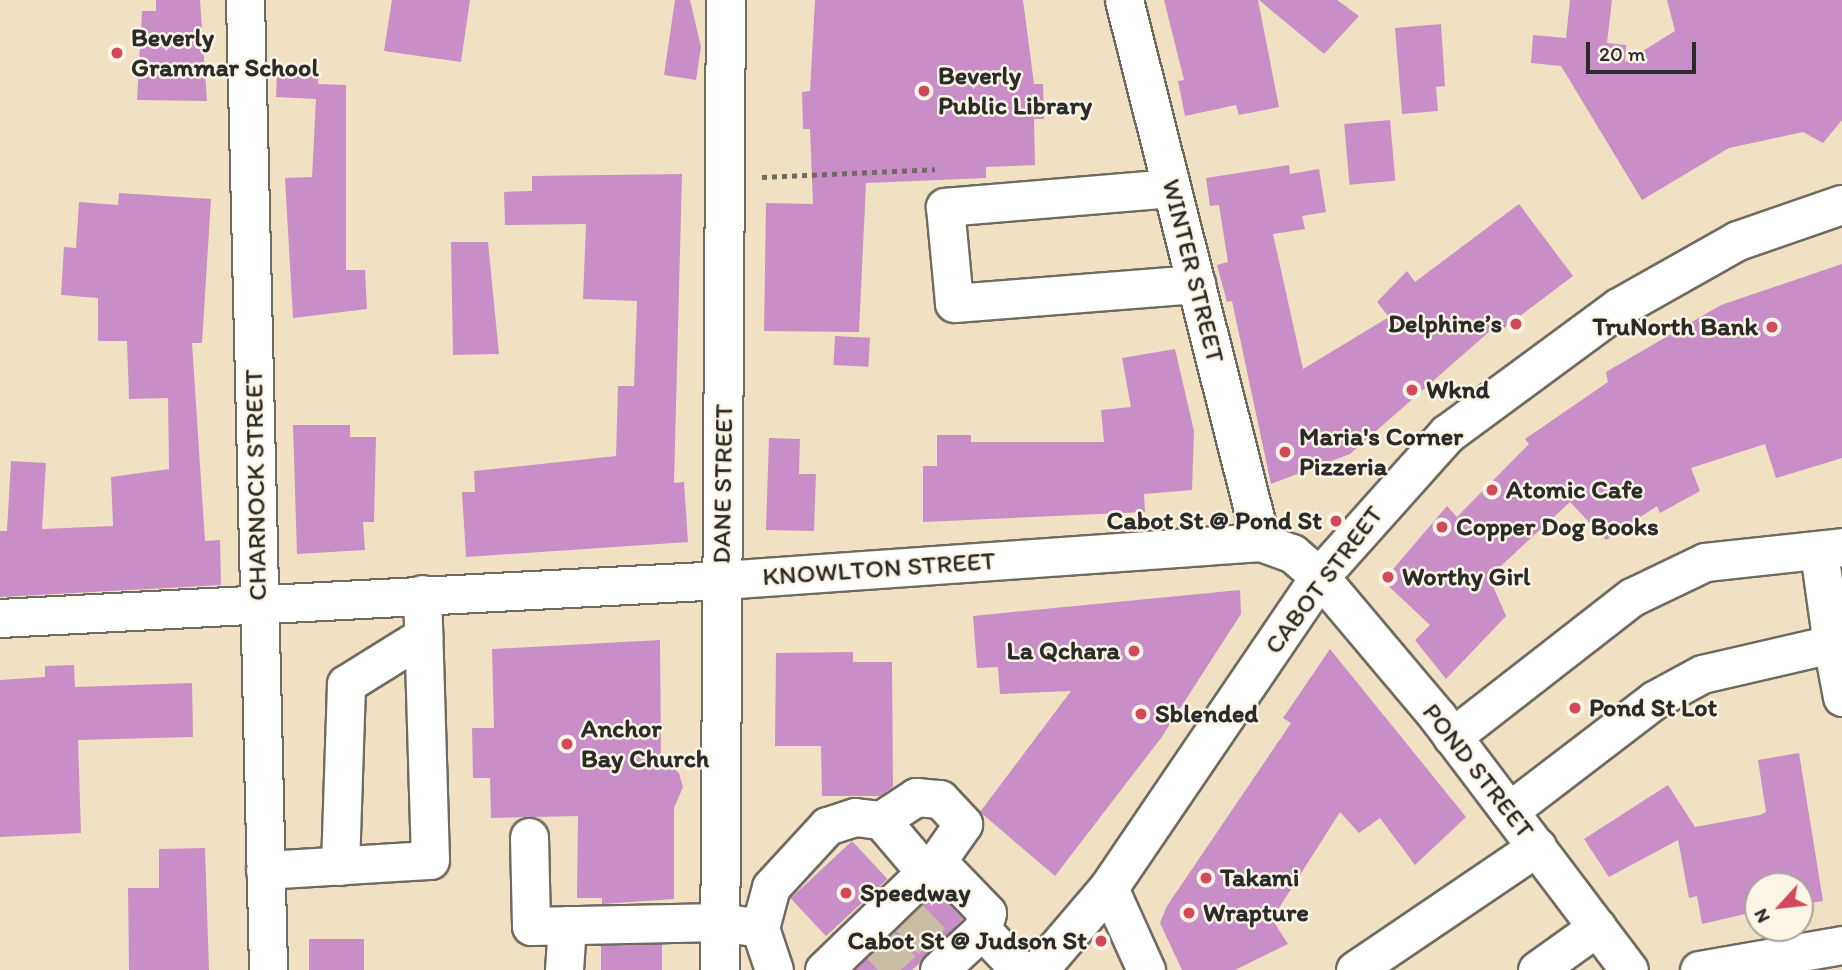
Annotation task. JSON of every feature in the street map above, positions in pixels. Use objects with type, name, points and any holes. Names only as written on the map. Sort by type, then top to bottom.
[{"type":"main road","name":"DANE STREET","points":[[720,969],[726,0]]},
{"type":"main road","name":"CABOT STREET","points":[[1039,970],[1109,888],[1320,578],[1448,435],[1560,348],[1738,241],[1842,205]]},
{"type":"street","name":"CHARNOCK STREET","points":[[245,0],[268,970]]},
{"type":"street","name":"WINTER STREET","points":[[1124,0],[1261,542]]},
{"type":"street","points":[[1171,188],[946,207],[954,303],[1196,284]]},
{"type":"street","name":"KNOWLTON STREET","points":[[0,618],[258,601],[722,580],[1261,542],[1292,553],[1320,578]]},
{"type":"street","points":[[1452,737],[1632,597],[1705,562],[1831,550],[1832,644],[1842,697]]},
{"type":"street","name":"POND STREET","points":[[1320,578],[1452,737],[1629,970]]},
{"type":"street","points":[[265,870],[429,860],[422,594]]},
{"type":"street","points":[[340,866],[346,684],[423,636]]},
{"type":"street","points":[[1509,811],[1654,700],[1702,674],[1832,644]]},
{"type":"street","points":[[836,965],[901,909],[962,824],[940,799],[916,797],[881,820]]},
{"type":"street","points":[[774,970],[760,928],[771,887],[827,826],[855,817],[881,820],[987,913],[982,930],[942,959]]},
{"type":"street","points":[[529,837],[531,926],[720,922],[760,928]]},
{"type":"street","points":[[1355,970],[1537,847]]},
{"type":"street","points":[[1109,888],[1146,970]]},
{"type":"street","points":[[564,970],[567,925]]},
{"type":"street","points":[[1536,970],[1597,927]]},
{"type":"street","points":[[982,930],[1020,970]]},
{"type":"street","points":[[1699,970],[1842,945]]},
{"type":"building","points":[[156,0],[200,0],[207,101],[137,100],[142,11],[156,11]]},
{"type":"building","points":[[392,0],[470,0],[461,62],[384,51]]},
{"type":"building","points":[[675,0],[690,0],[701,47],[696,80],[664,75]]},
{"type":"building","name":"Beverly Public Library","points":[[815,0],[1023,0],[1034,84],[1043,84],[1044,119],[1034,119],[1035,165],[986,167],[986,178],[866,183],[859,332],[764,331],[766,203],[813,204],[810,129],[803,129],[802,92],[810,91]]},
{"type":"building","points":[[1164,0],[1258,0],[1279,107],[1239,115],[1236,105],[1185,116],[1178,81],[1184,80]]},
{"type":"building","points":[[1259,0],[1337,0],[1359,16],[1324,54]]},
{"type":"building","points":[[1570,0],[1612,0],[1607,43],[1626,45],[1625,62],[1675,31],[1667,0],[1842,0],[1842,120],[1823,143],[1803,132],[1729,148],[1642,200],[1561,66],[1531,63],[1533,35],[1566,38]]},
{"type":"building","points":[[1441,24],[1445,86],[1436,87],[1438,111],[1402,114],[1395,28]]},
{"type":"building","points":[[277,69],[319,70],[318,84],[346,85],[346,270],[365,270],[367,309],[293,318],[285,178],[312,177],[316,99],[276,97]]},
{"type":"building","points":[[1390,120],[1395,181],[1349,185],[1344,124]]},
{"type":"building","points":[[1289,165],[1290,174],[1319,169],[1326,212],[1302,216],[1305,229],[1273,234],[1303,369],[1389,317],[1377,302],[1407,271],[1415,282],[1519,204],[1573,276],[1495,335],[1491,330],[1350,454],[1271,484],[1232,301],[1227,302],[1217,265],[1228,262],[1219,205],[1210,206],[1206,178]]},
{"type":"building","points":[[682,174],[674,483],[684,482],[688,542],[466,557],[462,492],[475,492],[474,471],[616,456],[618,386],[634,386],[637,301],[583,299],[586,224],[505,225],[504,192],[532,191],[532,176]]},
{"type":"building","points":[[119,193],[211,199],[202,343],[192,343],[205,541],[220,540],[221,585],[0,597],[0,531],[7,531],[11,461],[46,463],[42,529],[113,526],[111,477],[169,469],[168,398],[129,399],[127,341],[98,341],[98,298],[61,295],[64,247],[76,248],[79,202],[118,205]]},
{"type":"building","points":[[451,242],[488,242],[499,354],[453,355]]},
{"type":"building","points":[[1842,264],[1842,458],[1776,478],[1765,444],[1691,468],[1700,491],[1660,513],[1657,506],[1606,540],[1570,502],[1489,577],[1506,616],[1446,679],[1415,640],[1430,625],[1383,581],[1447,506],[1457,517],[1529,444],[1525,439],[1608,382],[1606,372],[1721,305]]},
{"type":"building","points":[[835,336],[870,338],[868,367],[833,365]]},
{"type":"building","points":[[1175,349],[1194,431],[1192,490],[1144,494],[1145,512],[923,522],[923,466],[937,466],[937,435],[971,435],[971,442],[1104,442],[1101,410],[1131,407],[1122,358]]},
{"type":"building","points":[[293,425],[350,425],[350,437],[376,437],[374,522],[363,522],[365,550],[297,554]]},
{"type":"building","points":[[769,438],[800,439],[799,474],[816,474],[814,531],[766,530]]},
{"type":"building","points":[[1240,590],[1241,614],[1161,738],[1055,876],[980,812],[1071,691],[1000,694],[998,667],[977,668],[973,616]]},
{"type":"building","name":"Anchor Bay Church","points":[[660,640],[661,758],[679,773],[683,787],[674,808],[674,899],[602,904],[602,898],[577,898],[578,816],[491,818],[490,778],[473,778],[472,728],[494,728],[492,649]]},
{"type":"building","points":[[1330,649],[1466,817],[1415,865],[1380,818],[1359,833],[1340,812],[1272,919],[1288,944],[1235,970],[1182,970],[1160,923],[1167,906],[1291,723],[1283,718]]},
{"type":"building","points":[[853,652],[853,662],[892,662],[893,787],[880,796],[822,796],[821,746],[775,746],[776,653]]},
{"type":"building","points":[[74,665],[75,687],[192,683],[193,737],[78,740],[81,833],[0,837],[0,680],[45,677],[45,666]]},
{"type":"building","points":[[1799,753],[1823,901],[1814,903],[1814,872],[1744,872],[1744,914],[1702,924],[1697,896],[1689,898],[1678,840],[1609,877],[1584,839],[1668,785],[1695,827],[1760,815],[1766,812],[1758,760]]},
{"type":"building","points":[[852,841],[887,879],[826,936],[791,898]]},
{"type":"building","points":[[205,848],[209,970],[129,970],[128,888],[159,888],[159,849]]},
{"type":"building","points":[[937,892],[963,919],[919,964],[912,970],[854,970]]},
{"type":"building","points":[[309,939],[364,939],[364,970],[309,970]]},
{"type":"building","points":[[601,944],[662,944],[662,970],[601,970]]},
{"type":"tunnel","points":[[906,914],[938,947]]},
{"type":"tunnel","points":[[877,941],[903,970]]},
{"type":"place","name":"Beverly Grammar School","points":[[117,53]]},
{"type":"place","name":"Beverly Public Library","points":[[924,91]]},
{"type":"place","name":"Delphine’s","points":[[1516,324]]},
{"type":"place","name":"TruNorth Bank","points":[[1772,327]]},
{"type":"place","name":"Wknd","points":[[1412,390]]},
{"type":"place","name":"Maria's Corner Pizzeria","points":[[1285,452]]},
{"type":"place","name":"Atomic Cafe","points":[[1492,490]]},
{"type":"place","name":"Cabot St @ Pond St","points":[[1336,521]]},
{"type":"place","name":"Copper Dog Books","points":[[1442,527]]},
{"type":"place","name":"Worthy Girl","points":[[1388,577]]},
{"type":"place","name":"La Qchara","points":[[1134,651]]},
{"type":"place","name":"Pond St Lot","points":[[1575,708]]},
{"type":"place","name":"Sblended","points":[[1141,714]]},
{"type":"place","name":"Anchor Bay Church","points":[[567,744]]},
{"type":"place","name":"Takami","points":[[1206,878]]},
{"type":"place","name":"Speedway","points":[[846,893]]},
{"type":"place","name":"Wrapture","points":[[1189,913]]},
{"type":"place","name":"Cabot St @ Judson St","points":[[1101,941]]}]
